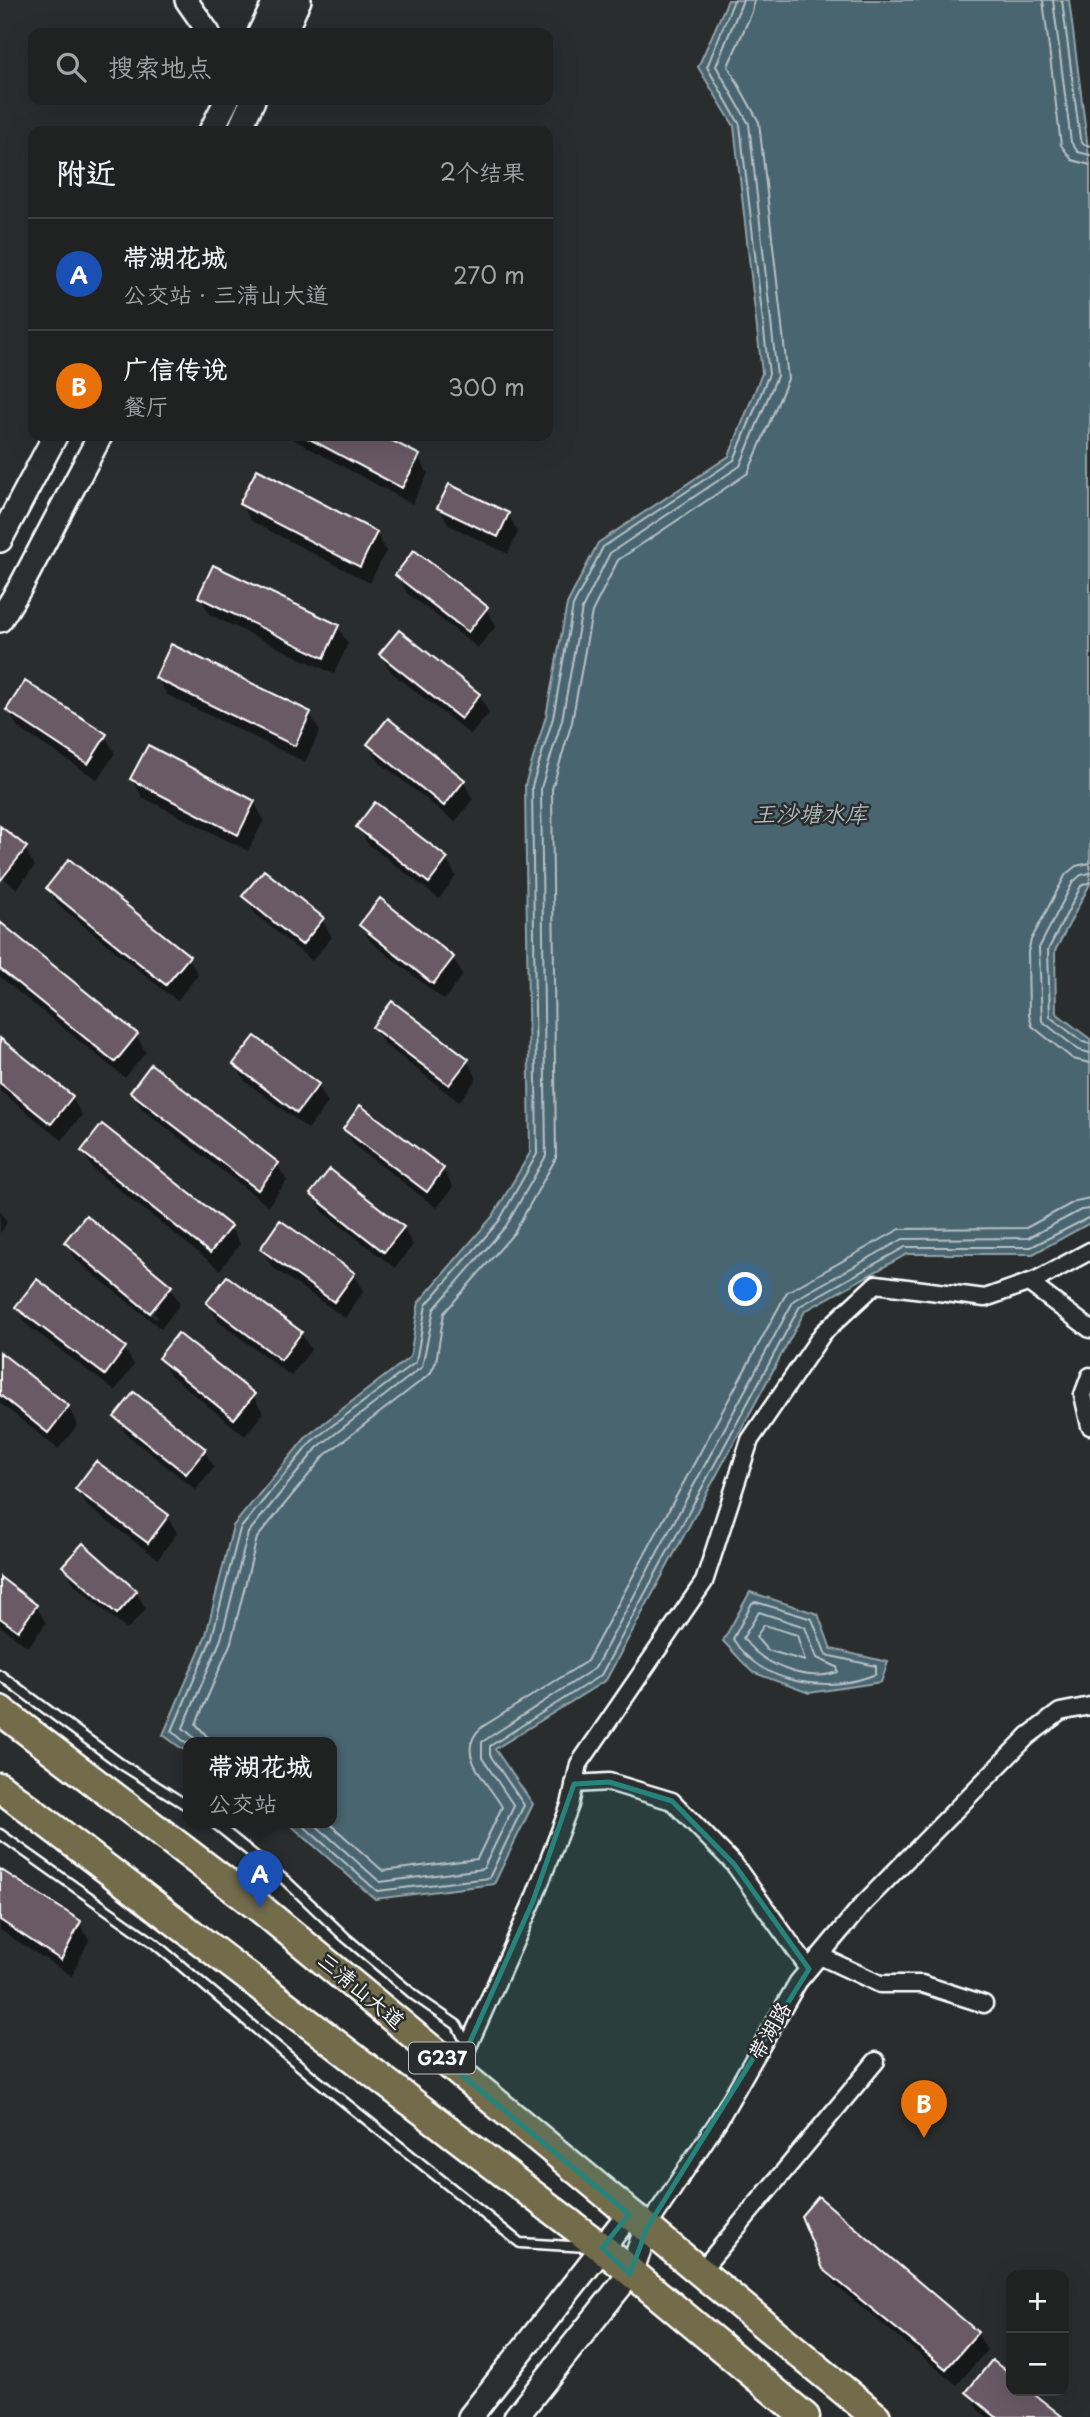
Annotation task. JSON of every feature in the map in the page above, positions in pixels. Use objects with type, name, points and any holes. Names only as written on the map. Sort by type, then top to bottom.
[{"type":"highway","name":"三清山大道","points":[[0,1710],[462,2059],[638,2221],[876,2417]]},
{"type":"highway","name":"G237","points":[[0,1787],[602,2248],[805,2417]]},
{"type":"main road","points":[[262,28],[276,0]]},
{"type":"main road","points":[[286,28],[299,0]]},
{"type":"main road","points":[[214,126],[224,105]]},
{"type":"main road","points":[[241,126],[251,105]]},
{"type":"main road","points":[[0,540],[52,441]]},
{"type":"main road","points":[[0,620],[21,586],[97,441]]},
{"type":"main road","name":"带湖路","points":[[470,2417],[602,2248],[638,2221]]},
{"type":"main road","name":"带湖路","points":[[516,2417],[630,2274],[638,2221]]},
{"type":"street","points":[[186,0],[206,28]]},
{"type":"street","points":[[462,2059],[533,1901],[570,1805],[579,1764],[704,1582],[750,1440],[823,1332],[876,1284],[985,1298],[1029,1283],[1090,1251]]},
{"type":"street","points":[[1029,1283],[1090,1329]]},
{"type":"street","points":[[1090,1376],[1083,1395],[1090,1426]]},
{"type":"street","name":"带湖路","points":[[638,2221],[717,2123],[798,1982],[863,1904],[1028,1736],[1060,1712],[1090,1706]]},
{"type":"street","points":[[574,1784],[609,1782],[672,1801],[734,1864],[809,1969]]},
{"type":"street","points":[[820,1955],[880,1984],[922,1984],[984,2004]]},
{"type":"street","points":[[700,2272],[876,2061]]},
{"type":"lane","points":[[0,1675],[121,1764],[183,1803]]},
{"type":"lane","points":[[220,1828],[286,1881],[345,1937],[405,1987],[457,2025],[462,2059]]},
{"type":"lane","points":[[0,1834],[154,1943],[312,2076],[520,2242],[602,2248]]},
{"type":"highlighted area","points":[[609,1782],[672,1801],[734,1864],[809,1969],[647,2228],[630,2274],[602,2248],[629,2214],[457,2071],[533,1901],[574,1784]]},
{"type":"water","name":"王沙塘水库","points":[[728,0],[1069,0],[1090,164],[1090,884],[1055,951],[1056,1013],[1090,1039],[1090,1223],[1033,1254],[907,1254],[805,1311],[606,1680],[495,1749],[533,1804],[494,1884],[375,1899],[294,1828],[337,1828],[337,1737],[183,1737],[183,1749],[163,1735],[206,1635],[233,1526],[307,1436],[410,1357],[419,1302],[493,1216],[530,1153],[525,785],[546,716],[567,604],[598,543],[729,456],[762,373],[734,126],[698,67]]},
{"type":"water","points":[[750,1592],[818,1614],[831,1649],[888,1662],[881,1682],[809,1693],[752,1672],[723,1641]]},
{"type":"building","points":[[313,441],[393,441],[420,455],[402,488]]},
{"type":"building","points":[[257,469],[377,532],[360,567],[239,504]]},
{"type":"building","points":[[449,484],[509,513],[498,537],[437,508]]},
{"type":"building","points":[[414,550],[488,607],[468,632],[395,575]]},
{"type":"building","points":[[213,565],[339,625],[324,658],[198,597]]},
{"type":"building","points":[[399,630],[480,694],[461,719],[379,654]]},
{"type":"building","points":[[171,644],[311,712],[295,746],[155,678]]},
{"type":"building","points":[[25,681],[107,734],[88,764],[6,710]]},
{"type":"building","points":[[388,718],[465,780],[444,806],[367,744]]},
{"type":"building","points":[[148,745],[255,801],[238,835],[130,779]]},
{"type":"building","points":[[375,802],[448,858],[429,883],[356,827]]},
{"type":"building","points":[[0,826],[27,847],[0,881]]},
{"type":"building","points":[[69,859],[190,956],[166,985],[46,888]]},
{"type":"building","points":[[264,870],[324,918],[302,945],[242,896]]},
{"type":"building","points":[[380,898],[454,957],[433,984],[359,925]]},
{"type":"building","points":[[0,922],[138,1034],[115,1062],[0,969]]},
{"type":"building","points":[[392,1001],[469,1059],[449,1085],[372,1027]]},
{"type":"building","points":[[255,1036],[319,1084],[297,1113],[233,1064]]},
{"type":"building","points":[[0,1038],[73,1096],[51,1124],[0,1083]]},
{"type":"building","points":[[151,1064],[279,1163],[258,1190],[130,1092]]},
{"type":"building","points":[[360,1105],[444,1168],[427,1192],[343,1129]]},
{"type":"building","points":[[102,1124],[231,1226],[210,1253],[81,1151]]},
{"type":"building","points":[[330,1169],[404,1227],[384,1252],[310,1194]]},
{"type":"building","points":[[86,1215],[172,1286],[150,1313],[64,1242]]},
{"type":"building","points":[[280,1220],[355,1273],[334,1302],[260,1249]]},
{"type":"building","points":[[227,1276],[302,1332],[281,1360],[206,1303]]},
{"type":"building","points":[[37,1279],[126,1347],[105,1375],[15,1307]]},
{"type":"building","points":[[178,1333],[255,1394],[234,1419],[158,1358]]},
{"type":"building","points":[[0,1352],[69,1406],[48,1433],[0,1395]]},
{"type":"building","points":[[134,1392],[206,1449],[186,1474],[114,1417]]},
{"type":"building","points":[[96,1461],[169,1515],[148,1543],[75,1489]]},
{"type":"building","points":[[83,1543],[137,1591],[117,1614],[62,1566]]},
{"type":"building","points":[[0,1577],[37,1605],[18,1631],[0,1618]]},
{"type":"building","points":[[0,1869],[81,1921],[61,1960],[0,1920]]},
{"type":"building","points":[[818,2196],[978,2332],[946,2369],[823,2269],[801,2216]]},
{"type":"building","points":[[992,2360],[1006,2371],[1006,2396],[1036,2396],[1063,2417],[996,2417],[966,2392]]},
{"type":"place","name":"带湖花城","points":[[260,1908]]},
{"type":"place","name":"广信传说","points":[[924,2138]]}]
